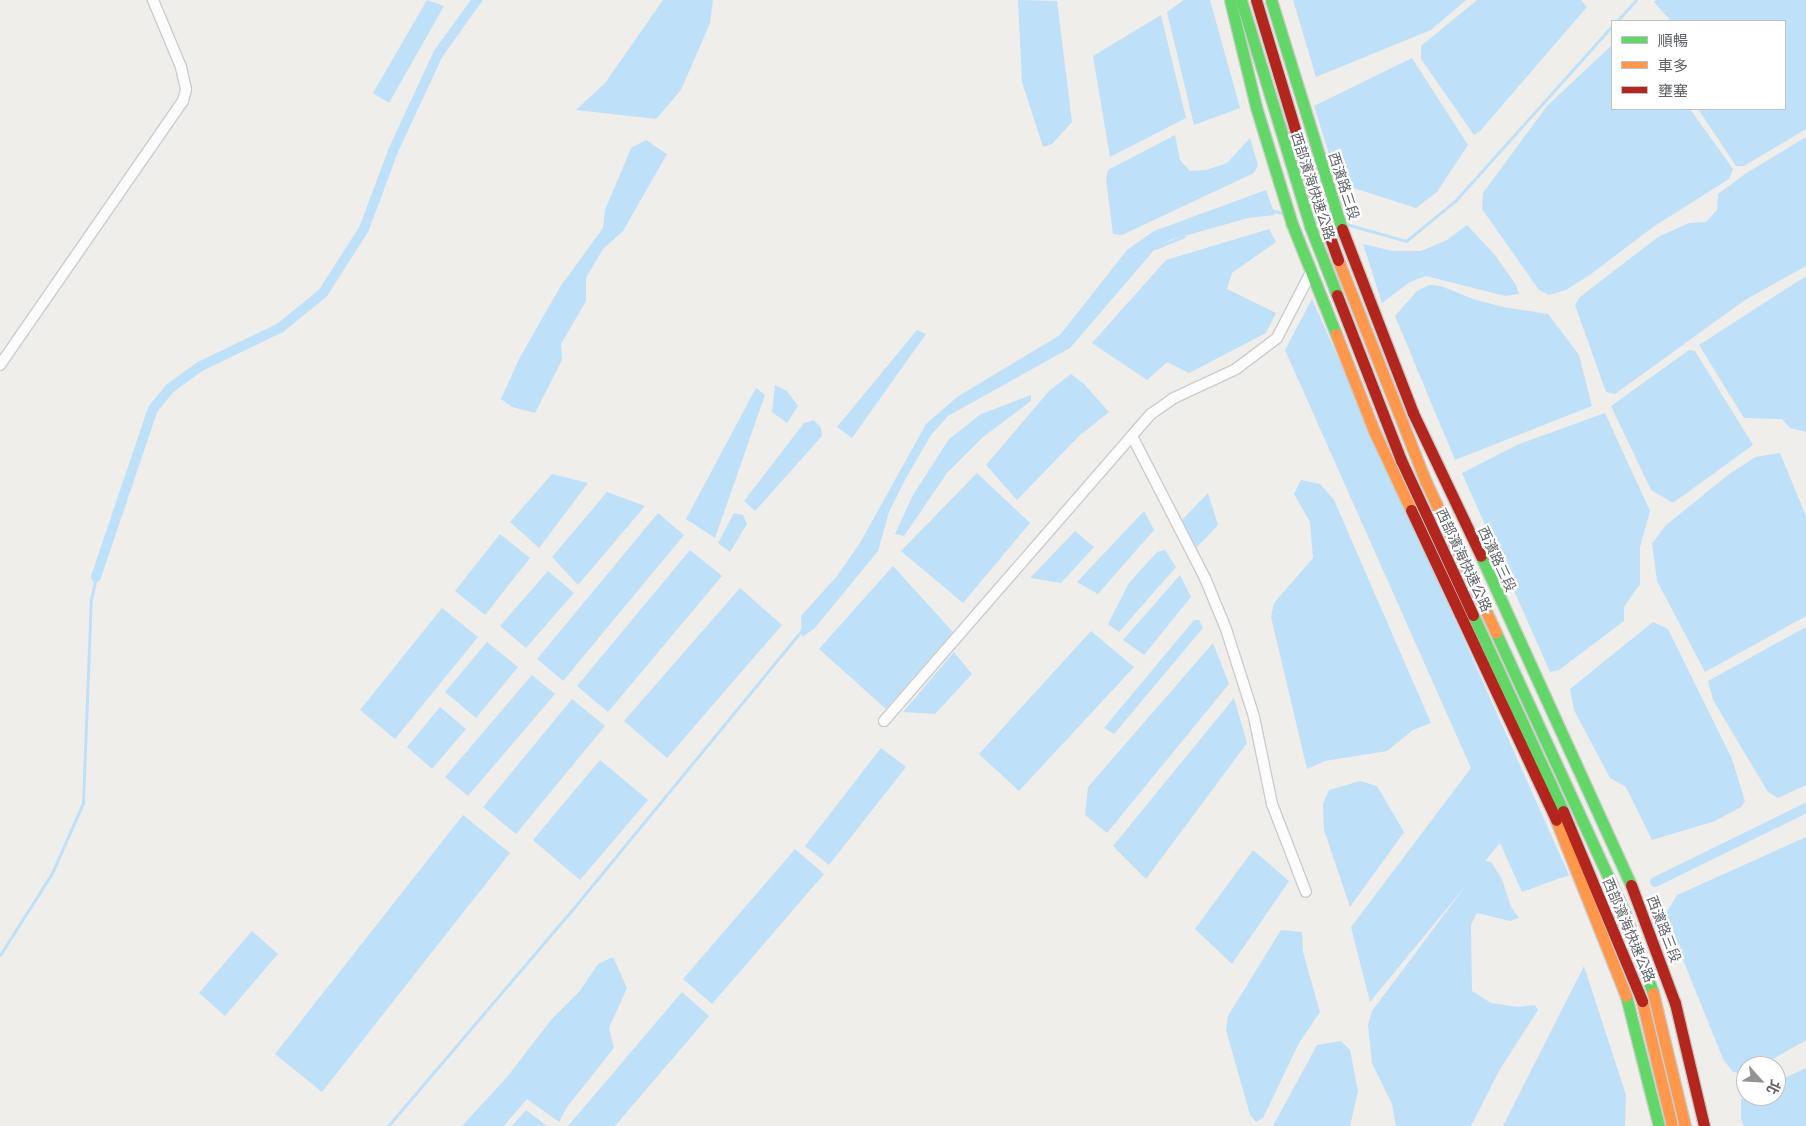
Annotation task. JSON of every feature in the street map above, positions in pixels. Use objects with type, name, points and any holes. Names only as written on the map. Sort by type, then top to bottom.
[{"type":"main road","points":[[1230,0],[1256,107],[1292,224],[1374,431],[1545,794],[1601,930],[1626,995],[1659,1126]]},
{"type":"main road","name":"西部濱海快速公路","points":[[1241,0],[1310,226],[1401,460],[1557,800],[1639,991],[1672,1126]]},
{"type":"main road","name":"西部濱海快速公路","points":[[1256,0],[1314,196],[1426,482],[1625,914],[1651,985],[1685,1126]]},
{"type":"main road","name":"西濱路三段","points":[[1271,0],[1344,234],[1412,413],[1546,694],[1643,912],[1671,990],[1704,1126]]},
{"type":"street","points":[[0,365],[183,101],[186,89],[181,67],[153,0]]},
{"type":"street","points":[[884,720],[1151,414],[1174,398],[1236,369],[1267,348],[1277,338],[1311,272]]},
{"type":"street","points":[[1132,436],[1205,578],[1226,630],[1254,718],[1272,804],[1306,892]]},
{"type":"water","points":[[427,0],[444,6],[389,103],[373,93]]},
{"type":"water","points":[[663,0],[713,0],[710,23],[681,90],[656,119],[576,110],[605,83]]},
{"type":"water","points":[[1018,0],[1057,1],[1072,122],[1052,144],[1043,147],[1022,82]]},
{"type":"water","points":[[1184,0],[1210,0],[1240,108],[1194,125],[1167,12]]},
{"type":"water","points":[[1293,0],[1466,0],[1431,30],[1316,77]]},
{"type":"water","points":[[1477,0],[1581,0],[1587,7],[1480,131],[1474,135],[1421,59],[1421,46]]},
{"type":"water","points":[[1656,0],[1806,0],[1806,129],[1744,166],[1736,166],[1699,110],[1786,110],[1786,20],[1670,20],[1654,2]]},
{"type":"water","points":[[1161,15],[1186,118],[1110,157],[1093,56]]},
{"type":"water","points":[[1611,46],[1611,110],[1691,110],[1733,169],[1729,179],[1653,227],[1591,274],[1566,290],[1549,295],[1539,290],[1482,209],[1483,193],[1547,106]]},
{"type":"water","points":[[1412,58],[1468,145],[1437,192],[1416,208],[1338,183],[1314,106]]},
{"type":"water","points":[[1175,135],[1180,160],[1190,171],[1206,170],[1227,163],[1250,138],[1258,165],[1254,173],[1122,235],[1113,234],[1106,179],[1108,170]]},
{"type":"water","points":[[1806,137],[1806,266],[1745,300],[1615,394],[1606,392],[1575,305],[1580,297],[1658,237],[1689,223],[1706,222],[1717,210],[1718,194],[1745,174]]},
{"type":"water","points":[[646,140],[667,154],[623,231],[603,249],[586,278],[586,301],[561,344],[562,360],[535,413],[512,407],[501,399],[519,359],[560,287],[603,228],[605,210],[631,148]]},
{"type":"water","points":[[1266,190],[1275,215],[1248,218],[1170,240],[1155,249],[1070,348],[948,416],[931,435],[906,478],[889,512],[878,551],[814,629],[802,637],[801,616],[837,576],[860,543],[926,424],[957,397],[1060,335],[1127,250],[1154,231]]},
{"type":"water","points":[[1467,225],[1495,255],[1516,285],[1519,294],[1505,296],[1426,276],[1410,282],[1382,303],[1363,244],[1393,251],[1421,251],[1447,240]]},
{"type":"water","points":[[1269,229],[1276,242],[1232,273],[1227,289],[1276,313],[1266,333],[1189,373],[1167,362],[1147,380],[1092,343],[1166,260]]},
{"type":"water","points":[[1806,276],[1806,432],[1790,428],[1782,419],[1744,418],[1699,345]]},
{"type":"water","points":[[1429,285],[1441,286],[1473,299],[1503,307],[1548,314],[1579,355],[1592,406],[1455,460],[1395,316],[1417,291]]},
{"type":"water","points":[[1312,299],[1569,875],[1522,892],[1500,843],[1485,861],[1491,862],[1502,879],[1511,907],[1519,918],[1510,921],[1477,913],[1471,925],[1472,991],[1491,1003],[1518,1007],[1535,1005],[1538,1010],[1499,1071],[1471,1126],[1396,1126],[1392,1104],[1372,1063],[1368,1025],[1372,1011],[1467,884],[1370,1002],[1351,927],[1471,768],[1285,350]]},
{"type":"water","points":[[917,330],[926,334],[852,438],[837,427]]},
{"type":"water","points":[[1689,350],[1695,351],[1753,445],[1673,503],[1651,490],[1611,406]]},
{"type":"water","points":[[1071,374],[1084,384],[1109,412],[1079,436],[1017,500],[986,465],[1049,391]]},
{"type":"water","points":[[775,385],[787,391],[798,406],[787,423],[772,412]]},
{"type":"water","points":[[756,388],[765,395],[715,538],[686,519]]},
{"type":"water","points":[[1031,395],[1031,401],[983,437],[947,473],[904,536],[895,534],[913,495],[949,439],[981,414]]},
{"type":"water","points":[[1605,413],[1650,511],[1640,547],[1640,584],[1624,607],[1624,621],[1559,670],[1550,672],[1462,473],[1519,444]]},
{"type":"water","points":[[814,420],[821,428],[822,436],[755,511],[744,501],[804,423]]},
{"type":"water","points":[[1780,453],[1806,516],[1806,616],[1705,672],[1657,581],[1652,544],[1665,526],[1728,475],[1755,457]]},
{"type":"water","points":[[977,473],[1030,523],[963,603],[901,551]]},
{"type":"water","points":[[552,474],[588,483],[539,548],[510,522]]},
{"type":"water","points":[[1301,480],[1320,484],[1334,500],[1431,723],[1413,730],[1387,751],[1325,761],[1307,769],[1271,617],[1274,603],[1313,558],[1310,522],[1294,494]]},
{"type":"water","points":[[607,492],[645,506],[578,585],[552,557]]},
{"type":"water","points":[[1208,493],[1218,525],[1195,549],[1180,522]]},
{"type":"water","points":[[1144,511],[1154,530],[1098,594],[1077,582]]},
{"type":"water","points":[[658,513],[684,535],[563,681],[537,659]]},
{"type":"water","points":[[734,513],[743,515],[747,524],[730,552],[718,543]]},
{"type":"water","points":[[1075,531],[1094,547],[1061,583],[1030,578]]},
{"type":"water","points":[[500,534],[530,558],[485,615],[455,591]]},
{"type":"water","points":[[690,550],[722,576],[608,712],[577,686]]},
{"type":"water","points":[[1165,550],[1176,567],[1119,632],[1108,624],[1129,583],[1157,552]]},
{"type":"water","points":[[893,566],[953,632],[886,709],[819,649]]},
{"type":"water","points":[[548,571],[574,593],[526,648],[500,626]]},
{"type":"water","points":[[1180,575],[1191,597],[1144,655],[1123,640]]},
{"type":"water","points":[[740,588],[782,625],[667,758],[624,721]]},
{"type":"water","points":[[442,608],[478,637],[395,739],[360,710]]},
{"type":"water","points":[[1194,620],[1199,620],[1203,628],[1114,734],[1104,728]]},
{"type":"water","points":[[1653,622],[1668,629],[1732,759],[1745,801],[1741,807],[1715,821],[1652,840],[1626,787],[1610,778],[1574,710],[1570,689]]},
{"type":"water","points":[[1806,627],[1806,785],[1778,798],[1768,792],[1713,700],[1708,681]]},
{"type":"water","points":[[1091,631],[1134,667],[1019,791],[979,754]]},
{"type":"water","points":[[487,642],[518,667],[476,718],[445,692]]},
{"type":"water","points":[[1213,643],[1229,684],[1107,833],[1085,815],[1088,787]]},
{"type":"water","points":[[954,652],[972,674],[935,714],[903,712]]},
{"type":"water","points":[[532,675],[555,694],[468,796],[445,777]]},
{"type":"water","points":[[1234,698],[1247,743],[1146,879],[1113,846]]},
{"type":"water","points":[[572,699],[605,726],[516,834],[483,807]]},
{"type":"water","points":[[440,707],[466,729],[432,769],[407,747]]},
{"type":"water","points":[[881,748],[906,767],[829,865],[805,846]]},
{"type":"water","points":[[600,760],[648,800],[580,880],[533,840]]},
{"type":"water","points":[[1360,781],[1377,786],[1404,832],[1350,907],[1324,830],[1323,804],[1329,790]]},
{"type":"water","points":[[463,815],[510,853],[322,1092],[275,1054]]},
{"type":"water","points":[[1806,837],[1806,1040],[1778,1056],[1736,1056],[1736,1072],[1733,1072],[1723,1059],[1665,915],[1677,895]]},
{"type":"water","points":[[795,849],[824,874],[712,1004],[683,979]]},
{"type":"water","points":[[1253,850],[1289,881],[1232,964],[1195,929]]},
{"type":"water","points":[[1281,930],[1302,932],[1303,952],[1320,1012],[1299,1043],[1263,1118],[1256,1122],[1250,1115],[1226,1030],[1228,1016]]},
{"type":"water","points":[[252,931],[278,954],[225,1016],[199,993]]},
{"type":"water","points":[[613,957],[627,988],[609,1028],[614,1048],[567,1107],[559,1122],[527,1099],[504,1126],[462,1126],[507,1077],[551,1020],[579,992],[598,964]]},
{"type":"water","points":[[1584,966],[1626,1095],[1625,1126],[1503,1126]]},
{"type":"water","points":[[682,992],[709,1016],[615,1126],[568,1126]]},
{"type":"water","points":[[1341,1041],[1350,1050],[1358,1091],[1350,1126],[1273,1126],[1317,1045]]},
{"type":"water","points":[[1806,1068],[1806,1126],[1744,1126],[1741,1119],[1741,1106],[1786,1106],[1786,1077]]},
{"type":"water","points":[[526,1110],[547,1126],[512,1126]]},
{"type":"waterway","points":[[96,577],[153,409],[169,389],[201,366],[280,328],[323,293],[364,229],[393,151],[438,54],[477,0]]},
{"type":"waterway","points":[[1618,20],[1636,0]]},
{"type":"waterway","points":[[1346,224],[1406,241],[1455,201],[1611,27]]},
{"type":"waterway","points":[[1270,210],[1283,213]]},
{"type":"waterway","points":[[1155,248],[1184,236]]},
{"type":"waterway","points":[[0,955],[52,873],[83,803],[91,599],[96,577]]},
{"type":"waterway","points":[[388,1126],[567,916],[804,627]]},
{"type":"waterway","points":[[1655,882],[1806,808]]},
{"type":"traffic: fast","points":[[1230,0],[1256,107],[1292,224],[1336,334]]},
{"type":"traffic: fast","points":[[1241,0],[1310,226],[1337,295]]},
{"type":"traffic: fast","points":[[1271,0],[1342,229]]},
{"type":"traffic: fast","points":[[1481,556],[1631,885]]},
{"type":"traffic: fast","points":[[1473,615],[1563,811]]},
{"type":"traffic: fast","points":[[1496,633],[1625,914],[1653,993]]},
{"type":"traffic: fast","points":[[1626,996],[1659,1126]]},
{"type":"traffic: slow","points":[[1338,260],[1426,482],[1496,633]]},
{"type":"traffic: slow","points":[[1336,334],[1374,431],[1411,510]]},
{"type":"traffic: slow","points":[[1556,820],[1626,996]]},
{"type":"traffic: slow","points":[[1653,993],[1685,1126]]},
{"type":"traffic: slow","points":[[1642,1001],[1672,1126]]},
{"type":"traffic: jam","points":[[1256,0],[1315,196],[1338,260]]},
{"type":"traffic: jam","points":[[1342,229],[1413,413],[1481,556]]},
{"type":"traffic: jam","points":[[1337,295],[1401,460],[1473,615]]},
{"type":"traffic: jam","points":[[1411,510],[1556,820]]},
{"type":"traffic: jam","points":[[1563,811],[1642,1001]]},
{"type":"traffic: jam","points":[[1631,885],[1675,1003],[1704,1126]]}]
